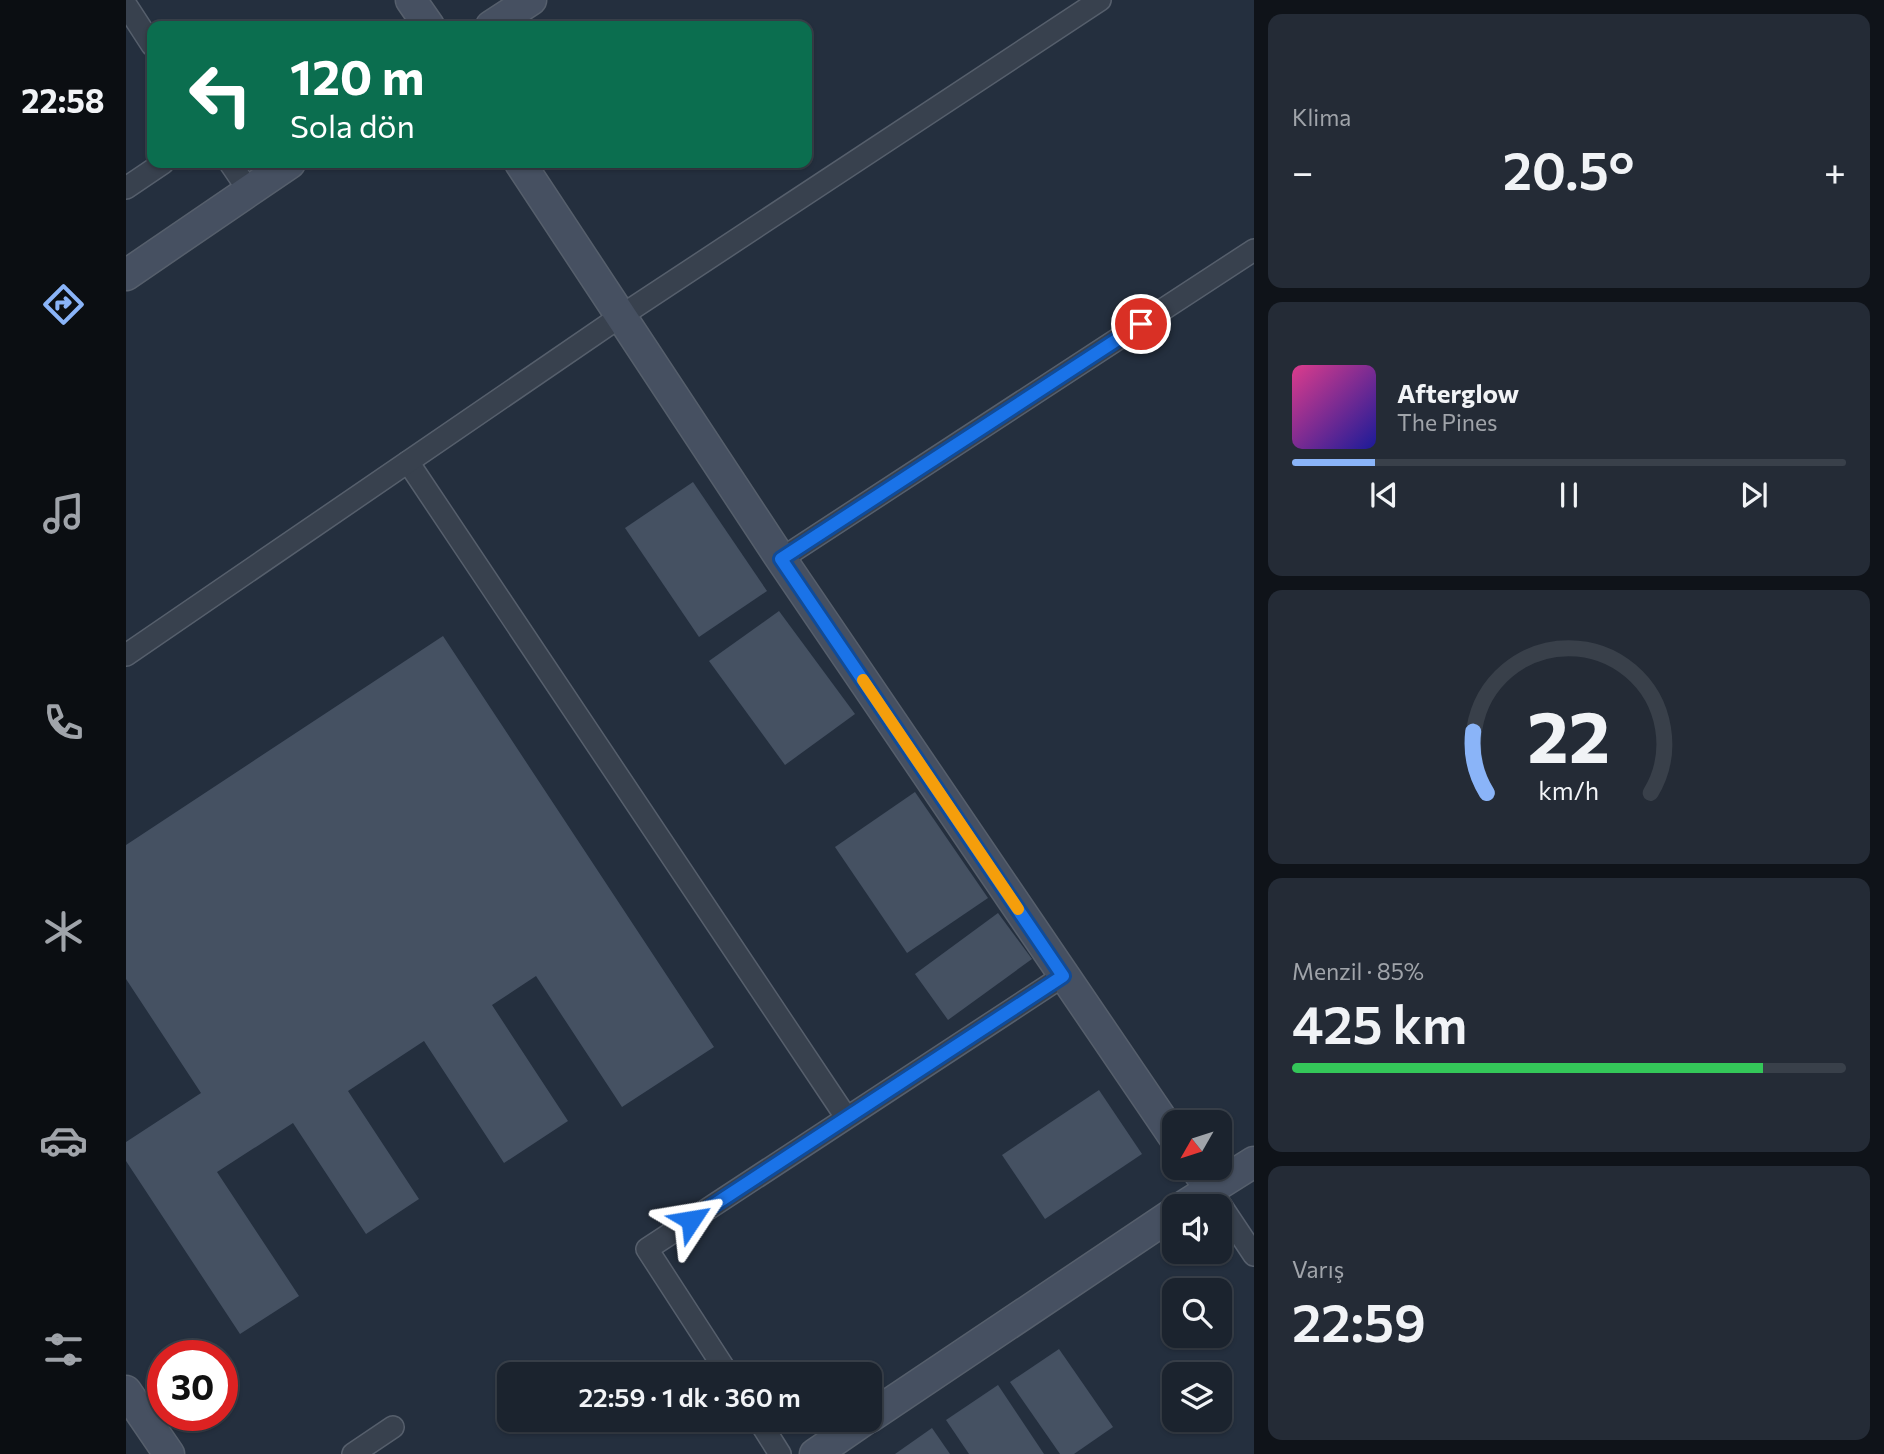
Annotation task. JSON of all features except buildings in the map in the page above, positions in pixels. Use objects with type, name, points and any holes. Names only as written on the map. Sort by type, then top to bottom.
[{"type":"street","points":[[411,0],[426,21]]},
{"type":"street","points":[[499,21],[531,0]]},
{"type":"street","points":[[126,655],[621,316],[1100,0]]},
{"type":"street","points":[[126,5],[147,37]]},
{"type":"street","points":[[126,188],[156,168]]},
{"type":"street","points":[[233,168],[248,191]]},
{"type":"street","points":[[126,275],[282,168]]},
{"type":"street","points":[[523,168],[781,559],[1162,1120]]},
{"type":"street","points":[[781,559],[1254,250]]},
{"type":"street","points":[[408,462],[846,1117]]},
{"type":"street","points":[[720,1362],[647,1249],[1063,976]]},
{"type":"street","points":[[1232,1168],[1254,1161]]},
{"type":"street","points":[[1204,1180],[1254,1255]]},
{"type":"street","points":[[882,1409],[1162,1221]]},
{"type":"street","points":[[126,1391],[169,1454]]},
{"type":"street","points":[[353,1454],[393,1427]]},
{"type":"street","points":[[766,1432],[780,1454]]},
{"type":"street","points":[[815,1454],[847,1432]]},
{"type":"slow traffic","points":[[863,680],[1018,909]]},
{"type":"route","points":[[691,1220],[1063,976],[781,559],[1141,324]]}]
